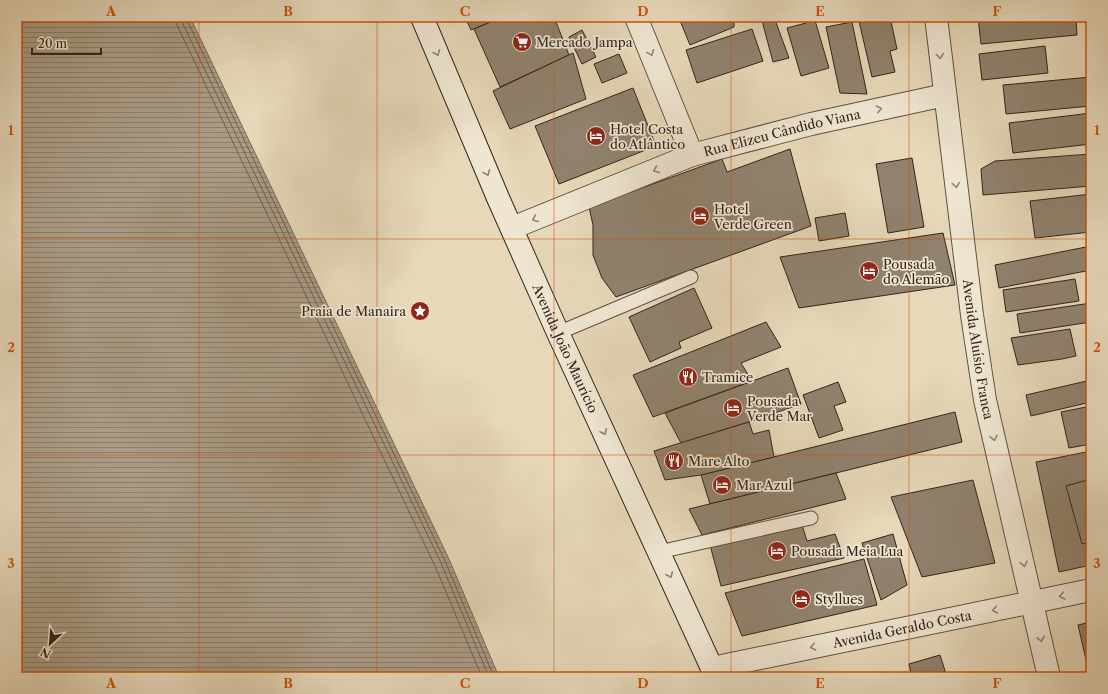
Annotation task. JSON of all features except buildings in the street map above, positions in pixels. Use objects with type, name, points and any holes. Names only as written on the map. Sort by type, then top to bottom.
[{"type":"street","name":"Avenida João Maurício","points":[[422,17],[498,198],[558,333],[714,672]]},
{"type":"street","points":[[636,17],[692,155]]},
{"type":"street","name":"Avenida Aluísio Franca","points":[[936,17],[972,315],[985,400],[1033,602],[1049,677]]},
{"type":"street","name":"Rua Elizeu Cândido Viana","points":[[512,228],[692,155],[811,124],[945,95]]},
{"type":"street","name":"Avenida Geraldo Costa","points":[[714,672],[1091,590]]},
{"type":"lane","points":[[558,333],[691,277]]},
{"type":"lane","points":[[659,552],[811,518]]},
{"type":"water","points":[[17,17],[190,17],[449,559],[499,677],[17,677]]},
{"type":"place","name":"Mercado Jampa","points":[[522,42]]},
{"type":"place","name":"Hotel Costa do Atlântico","points":[[596,136]]},
{"type":"place","name":"Hotel Verde Green","points":[[700,216]]},
{"type":"place","name":"Pousada do Alemão","points":[[869,271]]},
{"type":"place","name":"Praia de Manaira","points":[[420,311]]},
{"type":"place","name":"Tramice","points":[[688,377]]},
{"type":"place","name":"Pousada Verde Mar","points":[[733,408]]},
{"type":"place","name":"Mare Alto","points":[[674,461]]},
{"type":"place","name":"Mar Azul","points":[[722,485]]},
{"type":"place","name":"Pousada Meia Lua","points":[[777,551]]},
{"type":"place","name":"Styllues","points":[[801,599]]}]
